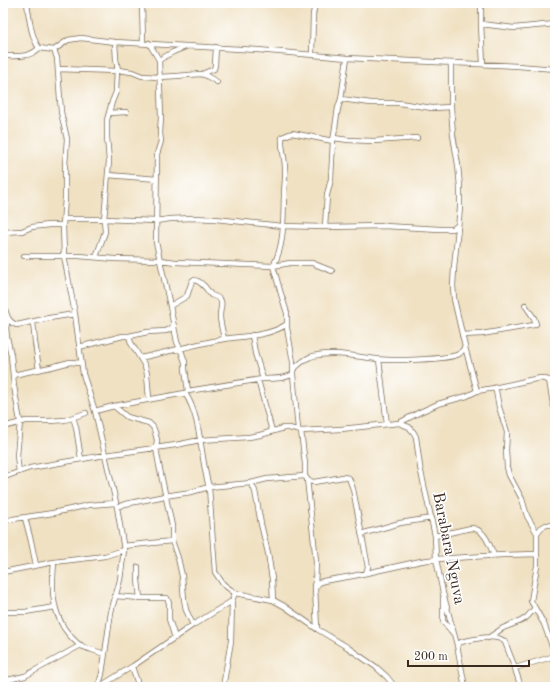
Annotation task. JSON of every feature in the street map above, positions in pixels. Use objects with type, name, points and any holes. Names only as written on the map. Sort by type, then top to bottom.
[{"type":"street","points":[[27,3],[36,44],[39,48],[54,50],[68,40],[81,38],[115,42],[216,47],[347,58],[555,69]]},
{"type":"street","points":[[142,3],[143,43]]},
{"type":"street","points":[[312,54],[315,3]]},
{"type":"street","points":[[481,3],[482,64]]},
{"type":"street","points":[[481,24],[514,28],[555,24]]},
{"type":"street","points":[[96,257],[105,232],[104,219],[110,161],[106,128],[116,92],[117,70],[115,42]]},
{"type":"street","points":[[149,44],[159,60],[160,77],[161,141],[157,154],[156,242],[177,342],[185,362],[186,392],[193,410],[200,440],[208,487],[215,572],[223,584],[235,593],[273,600],[284,606],[376,667],[395,687]]},
{"type":"street","points":[[159,60],[173,52],[189,46]]},
{"type":"street","points":[[58,69],[117,70],[132,72],[142,76],[160,77],[200,74],[214,69],[216,47]]},
{"type":"street","points":[[3,56],[27,55],[35,52],[39,48]]},
{"type":"street","points":[[54,50],[57,58],[61,112],[67,139],[63,225],[64,256],[75,314],[83,374],[95,411],[116,505],[123,548],[120,580],[111,612],[99,687]]},
{"type":"street","points":[[324,227],[327,195],[331,179],[338,108],[341,99],[347,58]]},
{"type":"street","points":[[451,63],[451,107],[453,135],[458,165],[460,208],[456,228],[453,286],[454,299],[477,391]]},
{"type":"street","points":[[200,74],[218,82]]},
{"type":"street","points":[[341,99],[432,108],[451,107]]},
{"type":"street","points":[[109,113],[126,112]]},
{"type":"street","points":[[317,629],[315,588],[316,561],[293,362],[287,324],[287,313],[273,266],[278,257],[281,244],[284,213],[286,175],[282,150],[282,137],[292,134],[334,139],[374,141],[417,138]]},
{"type":"street","points":[[108,175],[157,179]]},
{"type":"street","points":[[64,220],[104,219],[156,221],[193,218],[282,226],[456,228]]},
{"type":"street","points":[[3,232],[49,225],[63,225]]},
{"type":"street","points":[[24,256],[96,257],[273,266],[295,263],[312,263],[332,271]]},
{"type":"street","points":[[170,306],[186,296],[192,281],[197,280],[208,290],[211,295],[218,297],[221,301],[222,304],[220,315],[224,339]]},
{"type":"street","points":[[3,304],[8,319],[13,324],[33,322],[75,314]]},
{"type":"street","points":[[462,335],[482,334],[536,324],[534,318],[525,305]]},
{"type":"street","points":[[8,319],[5,327],[11,355],[20,422],[17,456],[19,472]]},
{"type":"street","points":[[33,322],[39,370]]},
{"type":"street","points":[[79,347],[123,336],[166,331],[172,328],[174,323]]},
{"type":"street","points":[[140,358],[224,339],[270,332],[287,324]]},
{"type":"street","points":[[252,335],[260,380],[272,431]]},
{"type":"street","points":[[129,336],[131,343],[145,366],[149,399]]},
{"type":"street","points":[[95,411],[186,392],[286,377],[307,358],[317,355],[336,354],[379,360],[443,358],[459,354],[465,346]]},
{"type":"street","points":[[379,360],[387,424]]},
{"type":"street","points":[[13,375],[70,362],[82,363]]},
{"type":"street","points":[[3,476],[30,468],[81,459],[200,440],[249,437],[284,428],[300,430],[341,429],[399,423],[438,404],[467,396],[477,391],[541,378],[555,382]]},
{"type":"street","points":[[549,380],[555,408]]},
{"type":"street","points":[[494,388],[507,432],[506,450],[509,475],[522,499],[527,516],[537,533],[537,566],[531,601],[544,624],[555,655],[516,668]]},
{"type":"street","points":[[114,406],[127,417],[149,423],[155,432],[157,440],[156,448],[172,526],[172,541],[182,576],[186,610],[193,625]]},
{"type":"street","points":[[3,427],[26,421],[65,420],[86,413]]},
{"type":"street","points":[[73,417],[81,459]]},
{"type":"street","name":"Barabara Nguva","points":[[399,423],[409,427],[416,437],[420,467],[435,536],[436,559],[466,687]]},
{"type":"street","points":[[3,522],[53,514],[84,506],[125,504],[191,492],[208,487],[251,484],[267,479],[306,478],[309,481],[314,482],[343,477],[349,478],[353,489],[368,567],[372,572]]},
{"type":"street","points":[[251,484],[255,491],[268,553],[272,579],[273,600]]},
{"type":"street","points":[[24,518],[36,565]]},
{"type":"street","points":[[361,534],[400,523],[432,518]]},
{"type":"street","points":[[537,533],[541,528],[555,525]]},
{"type":"street","points":[[435,536],[474,528],[479,530],[488,540],[494,555]]},
{"type":"street","points":[[3,572],[54,562],[105,556],[123,548],[172,541]]},
{"type":"street","points":[[315,588],[323,581],[421,561],[494,555],[537,554]]},
{"type":"street","points":[[54,562],[54,607],[59,619],[69,636],[81,645],[104,654]]},
{"type":"street","points":[[138,567],[140,598]]},
{"type":"street","points":[[366,573],[368,567]]},
{"type":"street","points":[[223,687],[231,642],[232,601],[235,593]]},
{"type":"street","points":[[115,596],[167,598],[169,619],[174,638]]},
{"type":"street","points":[[99,687],[232,601]]},
{"type":"street","points":[[3,612],[25,612],[54,607]]},
{"type":"street","points":[[488,638],[503,628],[521,621],[527,617],[534,608]]},
{"type":"street","points":[[457,646],[465,640],[498,637],[503,639],[516,668],[521,687]]},
{"type":"street","points":[[3,681],[25,676],[81,645]]},
{"type":"street","points":[[132,667],[139,687]]}]
